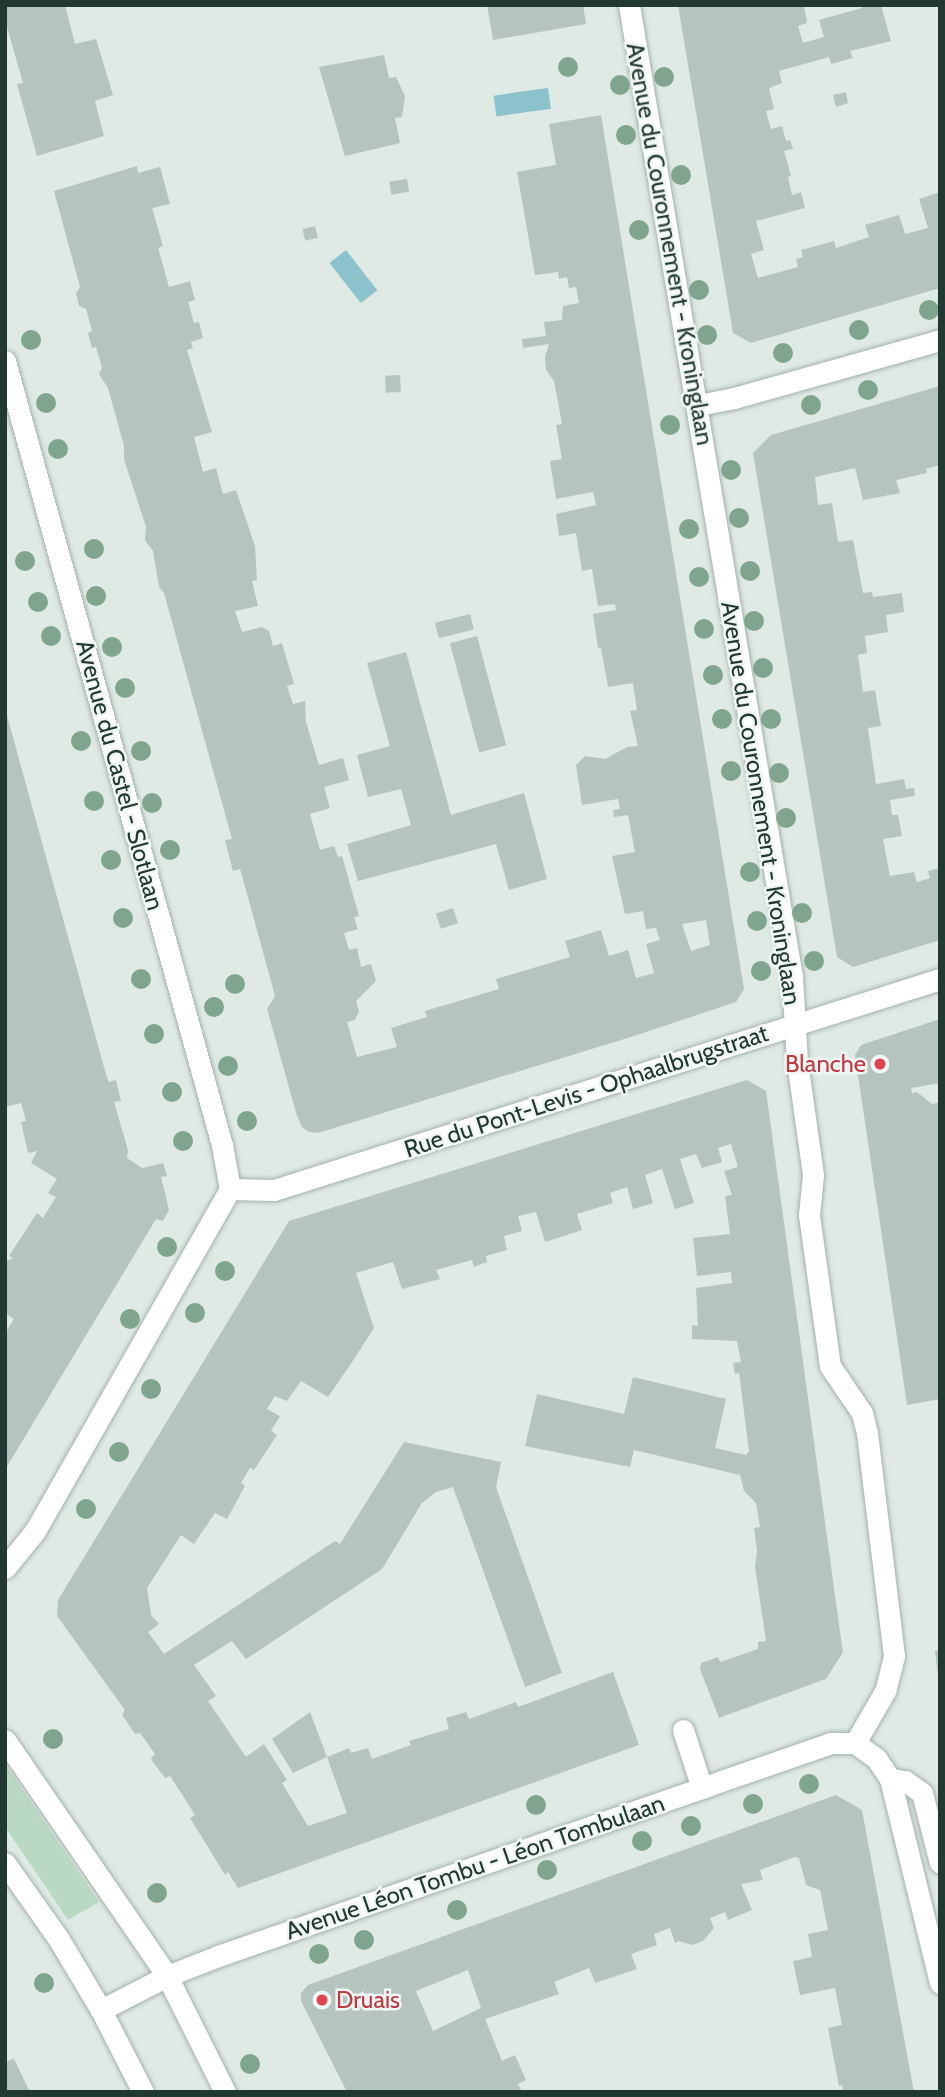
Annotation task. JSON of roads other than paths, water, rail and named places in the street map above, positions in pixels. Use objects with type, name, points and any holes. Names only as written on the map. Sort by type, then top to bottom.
[{"type":"street","name":"Avenue du Couronnement - Kroninglaan","points":[[629,5],[792,978],[813,1175],[809,1215],[830,1366],[862,1413],[867,1433],[894,1656],[885,1690],[855,1743]]},
{"type":"street","points":[[698,405],[940,340]]},
{"type":"street","name":"Avenue du Castel - Slotlaan","points":[[5,361],[222,1145],[230,1189]]},
{"type":"street","name":"Rue du Pont-Levis - Ophaalbrugstraat","points":[[230,1189],[274,1190],[940,979]]},
{"type":"street","points":[[5,1568],[35,1531],[230,1189]]},
{"type":"street","points":[[683,1730],[702,1788]]},
{"type":"street","points":[[5,1740],[167,1976],[225,2092]]},
{"type":"street","name":"Avenue Léon Tombu - Léon Tombulaan","points":[[101,2010],[167,1976],[831,1743],[855,1743]]},
{"type":"street","points":[[855,1743],[876,1758],[890,1779],[940,1983]]},
{"type":"street","points":[[890,1779],[905,1781],[922,1793],[940,1863],[913,1871]]},
{"type":"street","points":[[5,1863],[58,1938],[101,2010],[143,2092]]},
{"type":"water","points":[[548,88],[551,109],[496,116],[494,96]]},
{"type":"water","points":[[346,250],[377,290],[361,303],[329,263]]},
{"type":"place","name":"Blanche","points":[[880,1064]]},
{"type":"place","name":"Druais","points":[[322,2000]]}]
